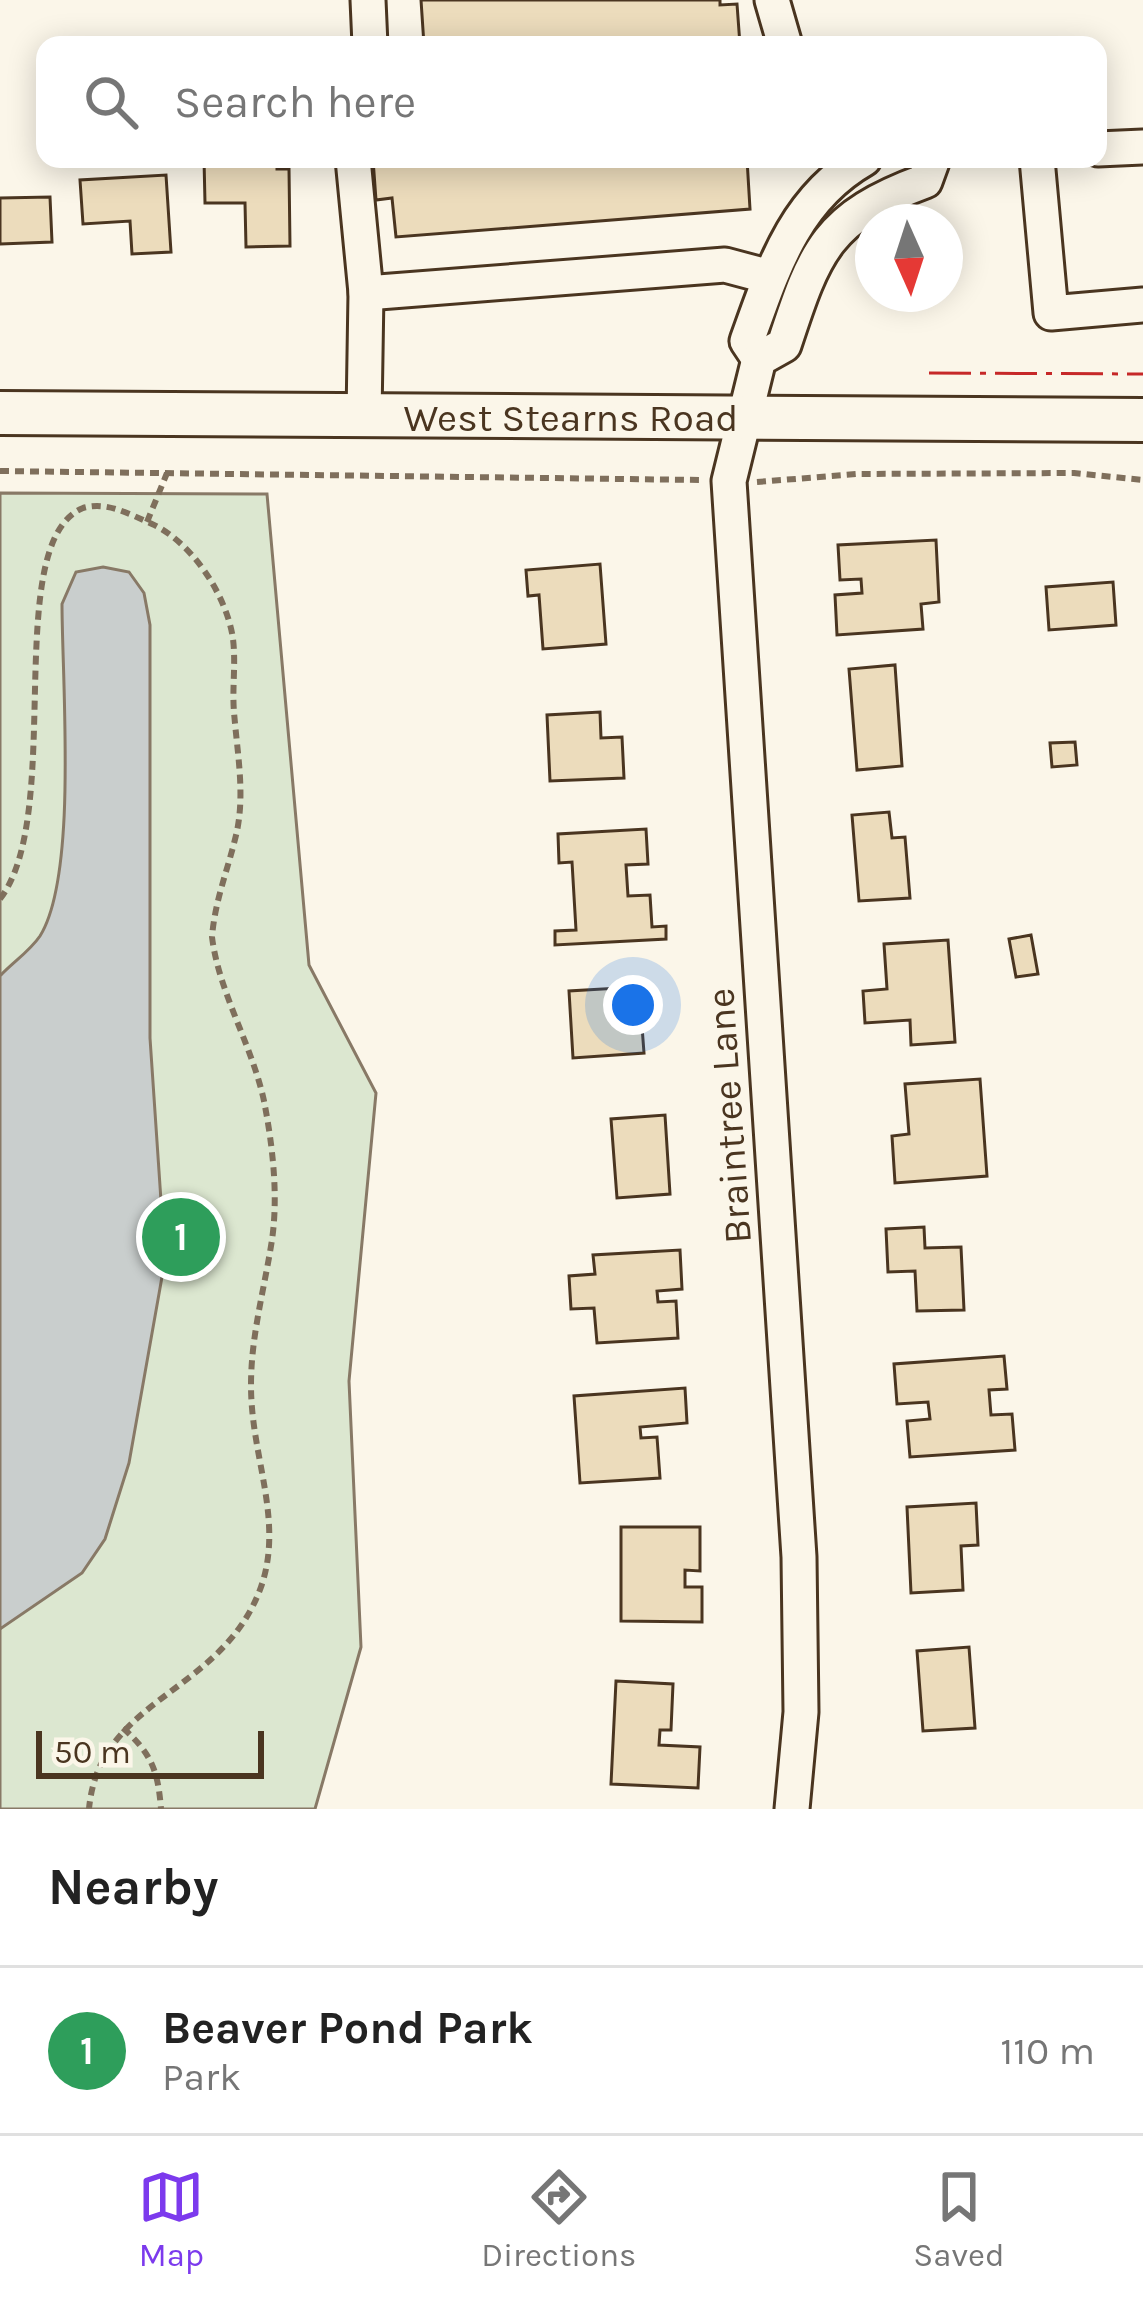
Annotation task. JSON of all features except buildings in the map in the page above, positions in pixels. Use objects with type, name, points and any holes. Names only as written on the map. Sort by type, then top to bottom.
[{"type":"main road","name":"West Stearns Road","points":[[0,413],[1143,420]]},
{"type":"street","points":[[368,0],[370,36]]},
{"type":"street","points":[[772,0],[782,36]]},
{"type":"street","points":[[1107,149],[1143,147]]},
{"type":"street","points":[[354,168],[366,293],[364,416]]},
{"type":"street","points":[[841,168],[794,224],[770,277],[747,340],[759,359],[784,345],[811,263],[855,215]]},
{"type":"street","points":[[846,168],[860,204]]},
{"type":"street","points":[[875,204],[926,181],[930,168]]},
{"type":"street","points":[[1037,168],[1051,313],[1143,304]]},
{"type":"street","points":[[366,293],[725,266],[770,277]]},
{"type":"street","name":"Braintree Lane","points":[[759,359],[729,481],[799,1557],[801,1712],[792,1809]]},
{"type":"path","points":[[0,471],[729,481],[1074,473],[1143,480]]},
{"type":"path","points":[[147,522],[167,472]]},
{"type":"path","points":[[38,547],[67,514],[88,506],[108,506],[147,522],[184,546],[220,597],[232,634],[240,798],[212,937],[215,959],[249,1042],[272,1160],[272,1244],[253,1333],[251,1372],[271,1523],[260,1588],[234,1639],[214,1661],[123,1728],[93,1778],[88,1809]]},
{"type":"path","points":[[0,899],[10,886],[28,801],[27,606]]},
{"type":"path","points":[[123,1728],[149,1752],[158,1772],[160,1809]]},
{"type":"green space","points":[[0,493],[267,494],[309,965],[376,1093],[349,1381],[361,1647],[315,1809],[0,1809]]},
{"type":"shaded area","points":[[103,567],[129,572],[144,593],[150,625],[150,1038],[165,1260],[129,1463],[105,1539],[82,1573],[0,1629],[0,976],[40,936],[52,907],[64,825],[62,604],[76,572]]},
{"type":"power","points":[[929,373],[1143,374]]},
{"type":"place","name":"Beaver Pond Park","points":[[181,1237]]}]
